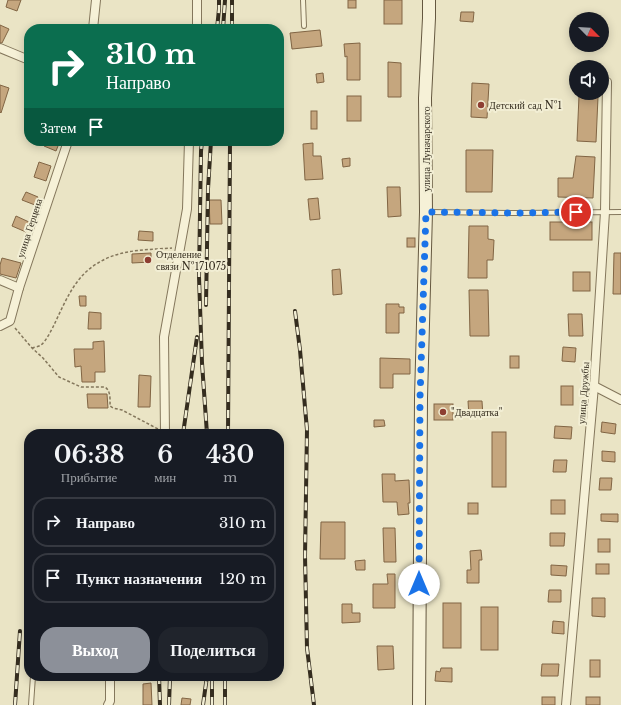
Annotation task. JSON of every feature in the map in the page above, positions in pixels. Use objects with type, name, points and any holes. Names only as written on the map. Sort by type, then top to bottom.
[{"type":"street","points":[[94,24],[96,0]]},
{"type":"street","points":[[197,0],[197,24]]},
{"type":"street","name":"улица Луначарского","points":[[419,705],[420,398],[426,212],[426,98],[429,0]]},
{"type":"street","points":[[0,48],[24,58]]},
{"type":"street","name":"улица Дружбы","points":[[566,705],[594,386],[605,212],[607,100]]},
{"type":"street","name":"улица Герцена","points":[[10,322],[19,288],[66,146]]},
{"type":"street","points":[[165,429],[164,337],[187,209],[188,146]]},
{"type":"street","points":[[0,280],[19,288]]},
{"type":"street","points":[[0,326],[10,322]]},
{"type":"street","points":[[594,386],[621,400]]},
{"type":"street","points":[[108,705],[110,700],[110,681]]},
{"type":"lane","points":[[304,0],[304,26]]},
{"type":"lane","points":[[426,212],[621,212]]},
{"type":"lane","points":[[31,705],[33,681]]},
{"type":"path","points":[[32,348],[41,345],[48,336],[73,288],[85,272],[92,266],[124,252],[180,248]]},
{"type":"path","points":[[10,322],[32,348],[44,358],[59,377],[81,387],[105,387],[108,390],[110,406],[122,410],[158,429]]},
{"type":"building","points":[[8,0],[21,0],[17,11],[6,7]]},
{"type":"building","points":[[348,0],[356,0],[356,8],[348,8]]},
{"type":"building","points":[[384,0],[402,0],[402,24],[384,24]]},
{"type":"building","points":[[461,12],[474,12],[473,22],[460,21]]},
{"type":"building","points":[[0,25],[9,29],[2,43],[0,43]]},
{"type":"building","points":[[320,30],[322,46],[292,49],[290,33]]},
{"type":"building","points":[[360,43],[360,80],[347,80],[347,56],[345,57],[344,44]]},
{"type":"building","points":[[388,62],[401,63],[401,97],[388,97]]},
{"type":"building","points":[[323,73],[324,82],[317,83],[316,74]]},
{"type":"building","points":[[472,83],[489,84],[487,118],[471,117]]},
{"type":"building","points":[[0,85],[9,88],[1,113],[0,112]]},
{"type":"building","points":[[347,96],[361,96],[361,121],[347,121]]},
{"type":"building","points":[[579,100],[598,100],[596,142],[577,141]]},
{"type":"building","points":[[311,111],[317,111],[317,129],[311,129]]},
{"type":"building","points":[[313,143],[313,156],[321,156],[323,179],[305,180],[303,144]]},
{"type":"building","points":[[44,146],[58,146],[56,151]]},
{"type":"building","points":[[466,150],[493,150],[492,192],[466,192]]},
{"type":"building","points":[[576,156],[595,157],[593,198],[558,197],[558,178],[573,178]]},
{"type":"building","points":[[350,158],[350,166],[343,167],[342,159]]},
{"type":"building","points":[[39,162],[51,166],[46,181],[34,177]]},
{"type":"building","points":[[387,187],[400,187],[401,216],[388,217]]},
{"type":"building","points":[[26,192],[38,197],[35,205],[22,200]]},
{"type":"building","points":[[318,198],[320,219],[310,220],[308,199]]},
{"type":"building","points":[[209,200],[221,200],[222,224],[210,224]]},
{"type":"building","points":[[16,216],[29,222],[26,232],[12,226]]},
{"type":"building","points":[[550,222],[592,222],[592,240],[550,240]]},
{"type":"building","points":[[469,226],[488,226],[488,239],[494,240],[493,260],[487,260],[487,278],[468,278]]},
{"type":"building","points":[[139,231],[153,232],[153,241],[138,240]]},
{"type":"building","points":[[407,238],[415,238],[415,247],[407,247]]},
{"type":"building","points":[[151,253],[151,262],[132,263],[132,254]]},
{"type":"building","points":[[614,253],[621,253],[621,294],[613,294]]},
{"type":"building","points":[[2,258],[21,263],[16,278],[0,274]]},
{"type":"building","points":[[340,269],[342,294],[333,295],[332,270]]},
{"type":"building","points":[[573,272],[590,272],[590,291],[573,291]]},
{"type":"building","points":[[469,290],[488,290],[489,336],[470,336]]},
{"type":"building","points":[[79,296],[86,296],[86,306],[80,306]]},
{"type":"building","points":[[386,304],[399,304],[399,307],[404,307],[404,313],[399,313],[399,333],[386,333]]},
{"type":"building","points":[[89,312],[101,313],[101,329],[88,329]]},
{"type":"building","points":[[568,314],[582,314],[583,336],[569,336]]},
{"type":"building","points":[[104,341],[105,372],[95,372],[95,382],[82,382],[81,366],[75,367],[74,349],[93,349],[93,342]]},
{"type":"building","points":[[563,347],[576,348],[575,362],[562,361]]},
{"type":"building","points":[[510,356],[519,356],[519,368],[510,368]]},
{"type":"building","points":[[380,358],[410,359],[410,374],[393,374],[393,388],[380,388]]},
{"type":"building","points":[[139,375],[151,376],[150,407],[138,407]]},
{"type":"building","points":[[561,386],[573,386],[573,405],[561,405]]},
{"type":"building","points":[[87,394],[107,394],[108,408],[88,408]]},
{"type":"building","points":[[468,401],[482,401],[483,417],[469,417]]},
{"type":"building","name":"\"Двадцатка\"","points":[[434,404],[453,404],[453,420],[434,420]]},
{"type":"building","points":[[374,420],[384,420],[385,426],[374,427]]},
{"type":"building","points":[[602,422],[616,424],[615,434],[601,432]]},
{"type":"building","points":[[555,426],[572,427],[571,439],[554,438]]},
{"type":"building","points":[[492,432],[506,432],[506,487],[492,487]]},
{"type":"building","points":[[602,451],[615,452],[615,462],[602,461]]},
{"type":"building","points":[[554,460],[567,460],[566,472],[553,472]]},
{"type":"building","points":[[382,474],[395,474],[395,481],[409,480],[409,514],[398,515],[397,502],[383,502]]},
{"type":"building","points":[[600,478],[612,478],[611,490],[599,490]]},
{"type":"building","points":[[551,500],[565,500],[565,514],[551,514]]},
{"type":"building","points":[[468,503],[478,503],[478,514],[468,514]]},
{"type":"building","points":[[601,514],[618,514],[618,522],[601,521]]},
{"type":"building","points":[[321,522],[345,522],[345,559],[320,559]]},
{"type":"building","points":[[383,528],[395,528],[396,562],[384,562]]},
{"type":"building","points":[[550,533],[565,533],[564,546],[550,546]]},
{"type":"building","points":[[598,539],[610,539],[610,552],[598,552]]},
{"type":"building","points":[[481,550],[482,560],[479,560],[479,583],[467,583],[467,570],[471,570],[470,551]]},
{"type":"building","points":[[365,560],[365,570],[356,570],[355,561]]},
{"type":"building","points":[[596,564],[609,564],[609,574],[596,574]]},
{"type":"building","points":[[551,565],[567,566],[566,576],[551,575]]},
{"type":"building","points":[[387,574],[395,574],[395,608],[373,608],[373,584],[388,584]]},
{"type":"building","points":[[549,590],[561,590],[561,602],[548,602]]},
{"type":"building","points":[[592,598],[605,598],[605,617],[592,616]]},
{"type":"building","points":[[443,603],[461,603],[461,648],[443,648]]},
{"type":"building","points":[[342,604],[352,604],[352,613],[360,613],[360,622],[342,623]]},
{"type":"building","points":[[481,607],[498,607],[498,650],[481,650]]},
{"type":"building","points":[[553,621],[564,622],[564,634],[552,633]]},
{"type":"building","points":[[377,646],[393,646],[394,669],[378,670]]},
{"type":"building","points":[[590,660],[600,660],[600,677],[590,677]]},
{"type":"building","points":[[542,664],[559,664],[558,676],[541,676]]},
{"type":"building","points":[[441,668],[452,668],[452,682],[435,681],[436,671],[440,672]]},
{"type":"building","points":[[151,683],[152,705],[143,705],[143,684]]},
{"type":"building","points":[[542,697],[555,697],[555,705],[542,705]]},
{"type":"building","points":[[586,697],[600,697],[600,705],[586,705]]},
{"type":"building","points":[[182,698],[191,699],[190,705],[181,705]]},
{"type":"railway","points":[[218,24],[219,0]]},
{"type":"railway","points":[[223,24],[225,0]]},
{"type":"railway","points":[[232,0],[232,24]]},
{"type":"railway","points":[[202,146],[199,277],[202,363],[207,429]]},
{"type":"railway","points":[[206,305],[208,189],[211,146]]},
{"type":"railway","points":[[228,429],[230,146]]},
{"type":"railway","points":[[295,311],[307,430],[305,556],[307,648],[314,705]]},
{"type":"railway","points":[[184,429],[197,337]]},
{"type":"railway","points":[[15,705],[20,631]]},
{"type":"railway","points":[[159,681],[160,705]]},
{"type":"railway","points":[[169,705],[170,681]]},
{"type":"railway","points":[[203,705],[206,681]]},
{"type":"railway","points":[[212,681],[212,705]]},
{"type":"railway","points":[[225,681],[225,705]]},
{"type":"place","name":"Детский сад №1","points":[[481,105]]},
{"type":"place","name":"Отделение связи №171075","points":[[148,260]]},
{"type":"place","name":"\"Двадцатка\"","points":[[443,412]]},
{"type":"route","points":[[419,584],[420,398],[426,212],[576,212]]}]
